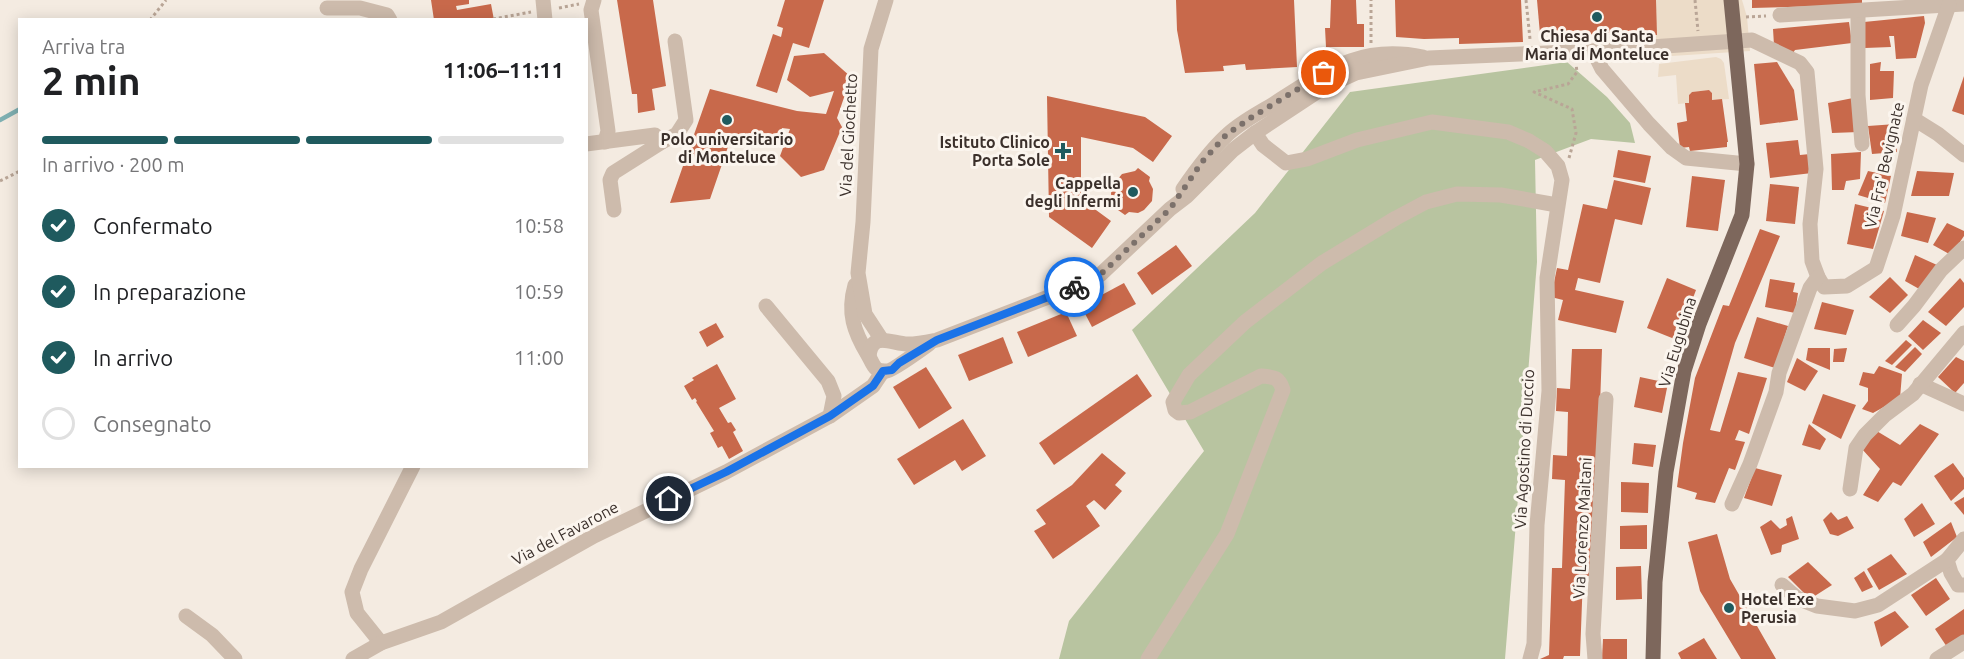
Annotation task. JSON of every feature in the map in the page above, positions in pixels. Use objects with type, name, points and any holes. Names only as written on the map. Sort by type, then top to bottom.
[{"type":"main road","name":"Via Eugubina","points":[[1653,659],[1655,582],[1666,472],[1684,371],[1699,324],[1742,215],[1747,164],[1731,0]]},
{"type":"street","name":"Via del Giochetto","points":[[883,371],[874,367],[859,341],[852,316],[852,295],[858,273],[862,222],[871,49],[886,0]]},
{"type":"street","points":[[590,3],[608,131],[605,142]]},
{"type":"street","points":[[1780,15],[1957,5]]},
{"type":"street","name":"Via Fra' Bevignate","points":[[1818,277],[1824,287],[1847,286],[1876,268],[1893,216],[1921,85],[1957,5]]},
{"type":"street","points":[[327,8],[360,8],[387,15],[389,18]]},
{"type":"street","points":[[1858,11],[1858,95],[1862,144]]},
{"type":"street","points":[[869,356],[872,346],[889,342],[921,344],[937,340],[1082,284],[1101,274],[1187,196],[1233,150],[1323,87],[1341,78],[1429,58],[1593,51],[1752,40],[1800,63],[1807,72],[1816,169],[1810,224],[1812,261],[1818,277],[1810,288],[1779,373],[1776,392],[1750,464],[1732,504]]},
{"type":"street","points":[[614,210],[610,180],[613,173],[677,134],[686,120],[675,41]]},
{"type":"street","points":[[1593,51],[1602,69],[1648,124],[1672,148],[1686,158],[1747,164]]},
{"type":"street","points":[[1170,209],[1202,162],[1226,135],[1324,73],[1352,58],[1381,53],[1408,54],[1429,58]]},
{"type":"street","points":[[1914,119],[1938,134],[1964,155]]},
{"type":"street","points":[[1255,133],[1263,146],[1286,163],[1307,159],[1357,140],[1432,122],[1508,132],[1545,151],[1558,166],[1562,180]]},
{"type":"street","points":[[588,144],[655,135],[662,142]]},
{"type":"street","name":"Via Agostino di Duccio","points":[[1530,659],[1534,644],[1537,525],[1549,391],[1547,278],[1562,180]]},
{"type":"street","points":[[1148,659],[1227,534],[1283,390],[1281,382],[1273,377],[1261,376],[1190,412],[1179,413],[1175,410],[1173,402],[1189,375],[1245,322],[1322,263],[1426,202],[1457,194],[1501,195],[1557,205]]},
{"type":"street","points":[[1897,325],[1941,270],[1964,248]]},
{"type":"street","name":"Via del Giochetto","points":[[858,273],[864,314],[901,355],[899,363]]},
{"type":"street","points":[[766,306],[828,381],[834,396],[830,416]]},
{"type":"street","points":[[1850,489],[1857,448],[1864,435],[1885,415],[1913,394],[1964,333]]},
{"type":"street","points":[[883,371],[892,370],[899,363],[937,340]]},
{"type":"street","name":"Via del Favarone","points":[[353,659],[381,643],[441,622],[594,536],[726,472],[830,416],[873,386],[883,371]]},
{"type":"street","points":[[1920,384],[1964,404]]},
{"type":"street","name":"Via Lorenzo Maitani","points":[[1595,659],[1593,634],[1606,399]]},
{"type":"street","points":[[381,643],[357,614],[352,592],[361,569],[412,468]]},
{"type":"street","points":[[1782,585],[1797,598],[1817,606],[1856,611],[1878,605],[1947,560],[1964,539]]},
{"type":"street","points":[[1947,560],[1958,585],[1964,585]]},
{"type":"street","points":[[186,616],[212,634],[235,659]]},
{"type":"street","points":[[1937,659],[1964,642]]},
{"type":"path","points":[[152,18],[166,0]]},
{"type":"path","points":[[1371,0],[1371,44]]},
{"type":"path","points":[[1526,0],[1532,53]]},
{"type":"path","points":[[1695,0],[1698,33]]},
{"type":"path","points":[[500,18],[570,6]]},
{"type":"path","points":[[1562,180],[1576,133],[1572,109],[1534,92],[1568,84],[1577,72],[1574,51]]},
{"type":"path","points":[[0,181],[18,172]]},
{"type":"green space","points":[[1567,62],[1607,97],[1630,123],[1635,143],[1591,139],[1535,160],[1537,262],[1505,659],[1059,659],[1069,621],[1204,451],[1132,330],[1255,213],[1350,92]]},
{"type":"shaded area","points":[[1655,0],[1742,0],[1747,17],[1750,51],[1656,57]]},
{"type":"shaded area","points":[[1716,57],[1724,63],[1729,99],[1712,100],[1712,93],[1709,90],[1692,92],[1689,95],[1689,103],[1678,104],[1676,75],[1658,77],[1659,64]]},
{"type":"building","points":[[431,0],[469,0],[469,4],[456,6],[457,10],[491,4],[494,18],[434,18]]},
{"type":"building","points":[[617,0],[653,0],[666,86],[652,89],[655,110],[638,113],[637,94],[632,94]]},
{"type":"building","points":[[785,0],[824,0],[809,48],[793,43],[777,93],[756,86],[773,34],[781,37],[783,28],[777,26]]},
{"type":"building","points":[[1176,0],[1294,0],[1297,67],[1246,70],[1245,64],[1223,66],[1224,71],[1185,73],[1177,30]]},
{"type":"building","points":[[1331,0],[1356,0],[1357,24],[1364,24],[1364,47],[1326,47],[1325,28],[1330,28]]},
{"type":"building","points":[[1395,0],[1521,0],[1523,42],[1459,44],[1459,38],[1396,37]]},
{"type":"building","name":"Chiesa di Santa Maria di Monteluce","points":[[1537,0],[1656,0],[1657,35],[1540,34]]},
{"type":"building","points":[[1752,0],[1862,0],[1862,5],[1752,8]]},
{"type":"building","points":[[1924,16],[1925,23],[1916,58],[1896,59],[1894,36],[1889,36],[1891,47],[1865,48],[1864,22]]},
{"type":"building","points":[[1849,22],[1852,43],[1795,50],[1793,53],[1774,45],[1773,29]]},
{"type":"building","points":[[824,53],[851,77],[837,118],[842,127],[824,170],[801,177],[780,156],[790,129],[782,128],[775,146],[722,132],[718,140],[730,141],[710,199],[670,203],[710,89],[797,111],[826,114],[834,91],[810,97],[787,80],[794,56]]},
{"type":"building","points":[[1777,62],[1794,90],[1798,120],[1760,125],[1754,64]]},
{"type":"building","points":[[1881,62],[1880,71],[1894,71],[1893,98],[1870,100],[1870,64]]},
{"type":"building","points":[[1964,76],[1964,115],[1952,111]]},
{"type":"building","points":[[1709,90],[1712,93],[1712,100],[1722,99],[1727,147],[1690,151],[1689,147],[1680,148],[1677,123],[1687,121],[1685,103],[1689,103],[1689,95],[1692,92]]},
{"type":"building","points":[[1047,96],[1145,117],[1172,136],[1153,162],[1133,148],[1081,137],[1081,199],[1111,221],[1092,248],[1049,217]]},
{"type":"building","points":[[1853,98],[1859,132],[1832,133],[1828,103]]},
{"type":"building","points":[[1896,124],[1897,152],[1872,154],[1868,126]]},
{"type":"building","points":[[1798,140],[1800,155],[1810,154],[1812,173],[1770,178],[1766,143]]},
{"type":"building","points":[[1618,150],[1651,156],[1645,183],[1613,177]]},
{"type":"building","points":[[1861,152],[1860,179],[1846,181],[1844,190],[1832,190],[1831,154]]},
{"type":"building","name":"Cappella degli Infermi","points":[[1138,168],[1150,177],[1149,181],[1153,189],[1152,201],[1144,210],[1138,213],[1129,212],[1125,215],[1111,205],[1113,202],[1112,186],[1122,174]]},
{"type":"building","points":[[1868,171],[1891,176],[1885,203],[1858,195]]},
{"type":"building","points":[[1917,171],[1954,173],[1949,196],[1911,196]]},
{"type":"building","points":[[1692,176],[1725,180],[1718,231],[1686,227]]},
{"type":"building","points":[[1614,180],[1651,188],[1642,225],[1615,219],[1600,283],[1578,278],[1575,290],[1624,301],[1616,333],[1558,320],[1563,300],[1551,297],[1557,268],[1568,270],[1583,204],[1607,209]]},
{"type":"building","points":[[1770,184],[1799,187],[1795,224],[1766,221]]},
{"type":"building","points":[[1855,204],[1884,211],[1873,249],[1847,244]]},
{"type":"building","points":[[1907,212],[1936,218],[1928,243],[1901,236]]},
{"type":"building","points":[[1947,223],[1964,231],[1964,236],[1951,255],[1933,245]]},
{"type":"building","points":[[1760,229],[1780,236],[1735,343],[1710,430],[1720,432],[1738,372],[1767,378],[1749,434],[1739,430],[1735,440],[1745,442],[1735,470],[1729,468],[1715,503],[1695,499],[1697,493],[1677,487],[1695,378],[1723,305],[1729,306]]},
{"type":"building","points":[[1176,245],[1192,266],[1152,295],[1137,273]]},
{"type":"building","points":[[1915,255],[1937,265],[1921,290],[1905,281]]},
{"type":"building","points":[[1890,277],[1908,295],[1890,313],[1869,297]]},
{"type":"building","points":[[1667,278],[1696,290],[1677,340],[1647,328]]},
{"type":"building","points":[[1960,278],[1964,283],[1964,307],[1946,326],[1928,312]]},
{"type":"building","points":[[1770,279],[1795,283],[1793,292],[1798,293],[1795,313],[1765,307]]},
{"type":"building","points":[[1124,283],[1136,304],[1092,327],[1081,306]]},
{"type":"building","points":[[1822,302],[1854,310],[1846,335],[1814,329]]},
{"type":"building","points":[[1066,312],[1077,336],[1028,357],[1017,332]]},
{"type":"building","points":[[1757,317],[1788,326],[1775,368],[1744,358]]},
{"type":"building","points":[[1923,320],[1941,333],[1923,350],[1908,336]]},
{"type":"building","points":[[716,323],[724,337],[707,347],[699,332]]},
{"type":"building","points":[[1003,337],[1013,363],[969,381],[958,355]]},
{"type":"building","points":[[1906,340],[1912,345],[1892,365],[1885,361]]},
{"type":"building","points":[[1915,347],[1922,354],[1905,372],[1895,367]]},
{"type":"building","points":[[1808,348],[1830,348],[1830,370],[1806,360]]},
{"type":"building","points":[[1847,348],[1844,362],[1833,362],[1834,349]]},
{"type":"building","points":[[1572,349],[1602,349],[1594,576],[1583,576],[1580,656],[1540,659],[1549,655],[1552,568],[1562,568],[1565,480],[1552,479],[1553,455],[1567,456],[1568,412],[1556,411],[1557,388],[1570,389]]},
{"type":"building","points":[[1956,357],[1964,361],[1964,383],[1955,393],[1938,377]]},
{"type":"building","points":[[1797,358],[1818,371],[1805,391],[1787,382]]},
{"type":"building","points":[[717,364],[736,399],[719,408],[728,423],[731,422],[736,430],[733,432],[743,451],[729,459],[722,446],[718,448],[710,433],[714,431],[695,398],[692,400],[684,386],[694,380],[692,378]]},
{"type":"building","points":[[1879,366],[1902,374],[1900,398],[1873,413],[1862,409],[1868,401],[1868,388],[1859,385],[1863,372],[1874,374]]},
{"type":"building","points":[[926,367],[952,408],[919,429],[893,387]]},
{"type":"building","points":[[1137,374],[1152,396],[1054,465],[1039,443]]},
{"type":"building","points":[[1640,377],[1668,383],[1662,413],[1634,407]]},
{"type":"building","points":[[1823,394],[1856,405],[1841,439],[1812,423]]},
{"type":"building","points":[[963,419],[986,456],[962,471],[955,460],[914,485],[897,459]]},
{"type":"building","points":[[1809,424],[1826,439],[1820,450],[1802,445]]},
{"type":"building","points":[[1920,424],[1939,434],[1901,486],[1893,482],[1878,502],[1863,495],[1880,469],[1862,449],[1875,430],[1900,445]]},
{"type":"building","points":[[1634,443],[1656,445],[1653,467],[1632,464]]},
{"type":"building","points":[[1102,453],[1126,473],[1115,485],[1122,491],[1105,510],[1094,500],[1086,506],[1100,526],[1053,559],[1034,531],[1046,524],[1036,510],[1072,485]]},
{"type":"building","points":[[1953,463],[1964,478],[1964,489],[1951,501],[1934,476]]},
{"type":"building","points":[[1755,468],[1782,475],[1772,506],[1744,498]]},
{"type":"building","points":[[1621,482],[1649,483],[1648,513],[1621,512]]},
{"type":"building","points":[[1964,497],[1964,515],[1954,503]]},
{"type":"building","points":[[1922,503],[1935,524],[1914,537],[1904,519]]},
{"type":"building","points":[[1831,512],[1838,520],[1847,516],[1854,528],[1838,536],[1830,534],[1823,520]]},
{"type":"building","points":[[1792,516],[1799,539],[1782,545],[1781,552],[1771,555],[1760,527],[1771,520],[1780,529],[1787,525],[1786,519]]},
{"type":"building","points":[[1951,522],[1957,537],[1931,557],[1923,542]]},
{"type":"building","points":[[1647,525],[1647,549],[1620,549],[1620,526]]},
{"type":"building","name":"Hotel Exe Perusia","points":[[1717,534],[1730,579],[1776,659],[1741,659],[1700,591],[1688,542]]},
{"type":"building","points":[[1891,554],[1907,574],[1879,590],[1867,569]]},
{"type":"building","points":[[1808,562],[1832,585],[1810,599],[1788,577]]},
{"type":"building","points":[[1641,566],[1642,599],[1616,600],[1616,567]]},
{"type":"building","points":[[1864,571],[1873,587],[1862,592],[1854,578]]},
{"type":"building","points":[[1936,578],[1950,599],[1926,616],[1911,595]]},
{"type":"building","points":[[1964,609],[1964,636],[1947,647],[1935,629]]},
{"type":"building","points":[[1895,611],[1909,627],[1881,647],[1874,622]]},
{"type":"building","points":[[1704,638],[1717,659],[1681,659],[1678,653]]},
{"type":"building","points":[[1603,639],[1627,639],[1627,659],[1602,659]]},
{"type":"waterway","points":[[0,120],[18,110]]},
{"type":"way so far","points":[[1074,287],[1101,274],[1170,209],[1202,162],[1226,135],[1289,93],[1324,73]]},
{"type":"place","name":"Chiesa di Santa Maria di Monteluce","points":[[1597,17]]},
{"type":"place","name":"Polo universitario di Monteluce","points":[[727,120]]},
{"type":"place","name":"Istituto Clinico Porta Sole","points":[[1063,151]]},
{"type":"place","name":"Cappella degli Infermi","points":[[1133,192]]},
{"type":"place","name":"Hotel Exe Perusia","points":[[1729,608]]},
{"type":"route","points":[[669,499],[726,472],[830,416],[873,386],[883,371],[894,369],[899,363],[937,340],[1074,287]]}]
